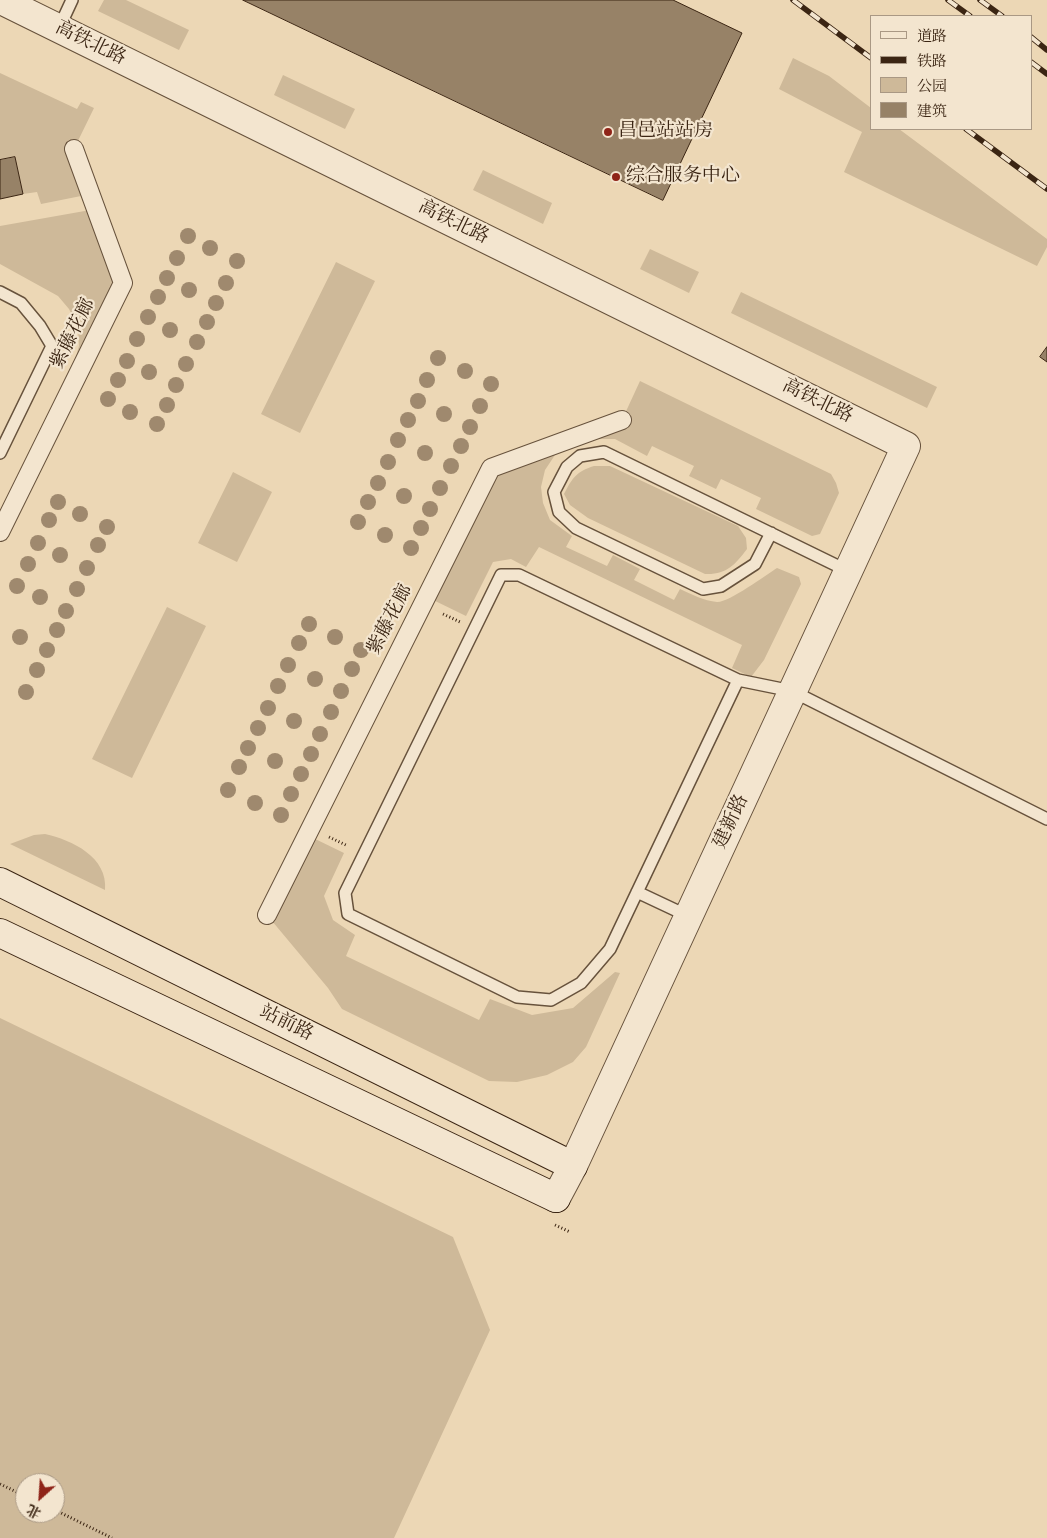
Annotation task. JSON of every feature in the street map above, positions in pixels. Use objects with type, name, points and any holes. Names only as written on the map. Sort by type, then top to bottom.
[{"type":"street","name":"高铁北路","points":[[1,0],[906,446]]},
{"type":"street","name":"紫藤花廊","points":[[0,532],[123,283],[74,149]]},
{"type":"street","name":"紫藤花廊","points":[[267,915],[491,468],[622,420]]},
{"type":"street","name":"建新路","points":[[0,933],[556,1198],[573,1166],[906,446]]},
{"type":"street","name":"站前路","points":[[0,882],[573,1166]]},
{"type":"lane","points":[[59,28],[72,0]]},
{"type":"lane","points":[[0,292],[21,303],[40,326],[52,346],[0,453]]},
{"type":"lane","points":[[771,533],[755,564],[721,586],[702,589],[576,528],[559,512],[554,492],[567,467],[580,456],[604,452],[771,533],[848,571]]},
{"type":"lane","points":[[738,680],[610,949],[581,983],[551,1000],[517,998],[348,914],[345,892],[501,575],[519,575],[738,680],[792,691],[1047,818]]},
{"type":"lane","points":[[637,892],[688,916]]},
{"type":"path","points":[[0,1484],[15,1491]]},
{"type":"path","points":[[65,1515],[112,1538]]},
{"type":"green space","points":[[104,0],[126,0],[189,30],[179,50],[98,11]]},
{"type":"green space","points":[[793,58],[829,76],[870,107],[870,130],[900,130],[1047,239],[1047,247],[1037,266],[844,172],[862,132],[779,89]]},
{"type":"green space","points":[[0,73],[77,109],[81,102],[94,108],[74,149],[91,194],[41,204],[37,192],[23,194],[15,157],[0,160]]},
{"type":"green space","points":[[283,75],[355,109],[345,129],[274,95]]},
{"type":"green space","points":[[483,170],[552,203],[543,224],[473,190]]},
{"type":"green space","points":[[96,209],[123,283],[74,363],[79,346],[78,327],[69,309],[58,296],[0,264],[0,226]]},
{"type":"green space","points":[[650,249],[699,272],[689,293],[640,269]]},
{"type":"green space","points":[[336,262],[375,281],[300,433],[261,414]]},
{"type":"green space","points":[[741,292],[937,387],[927,408],[731,313]]},
{"type":"green space","points":[[640,381],[831,474],[836,483],[839,493],[820,534],[812,536],[756,509],[761,498],[721,479],[716,489],[689,476],[694,466],[652,446],[647,456],[615,439],[587,439],[572,444],[555,455],[545,470],[541,487],[543,503],[550,520],[572,536],[566,547],[607,566],[613,555],[640,569],[634,580],[674,600],[680,589],[707,600],[722,601],[738,594],[777,568],[799,577],[801,584],[764,660],[751,677],[732,668],[742,645],[539,547],[526,567],[511,559],[493,562],[466,616],[427,597],[491,468],[622,420]]},
{"type":"green space","points":[[594,466],[610,466],[738,526],[746,538],[747,549],[738,560],[724,571],[705,574],[588,518],[570,505],[564,494],[576,476]]},
{"type":"green space","points":[[233,472],[272,492],[237,562],[198,543]]},
{"type":"green space","points":[[167,607],[206,626],[132,778],[92,759]]},
{"type":"green space","points":[[45,834],[77,846],[94,859],[101,868],[105,890],[10,844],[34,835]]},
{"type":"green space","points":[[307,835],[344,853],[324,896],[333,920],[355,935],[346,956],[479,1020],[490,999],[532,1015],[573,1008],[615,972],[620,973],[586,1047],[573,1062],[547,1075],[517,1082],[489,1081],[342,1009],[328,988],[267,915]]},
{"type":"green space","points":[[0,1018],[453,1237],[490,1330],[394,1538],[0,1538]]},
{"type":"building","name":"昌邑站站房","points":[[243,0],[673,0],[742,33],[663,200]]},
{"type":"building","points":[[15,157],[23,194],[0,199],[0,160]]},
{"type":"building","points":[[1047,347],[1047,362],[1040,357]]},
{"type":"railway","points":[[793,0],[870,57]]},
{"type":"railway","points":[[948,0],[969,15]]},
{"type":"railway","points":[[980,0],[1001,15]]},
{"type":"railway","points":[[1032,38],[1047,50]]},
{"type":"railway","points":[[1032,63],[1047,74]]},
{"type":"railway","points":[[967,130],[1047,189]]},
{"type":"place","name":"昌邑站站房","points":[[608,132]]},
{"type":"place","name":"综合服务中心","points":[[616,177]]}]
